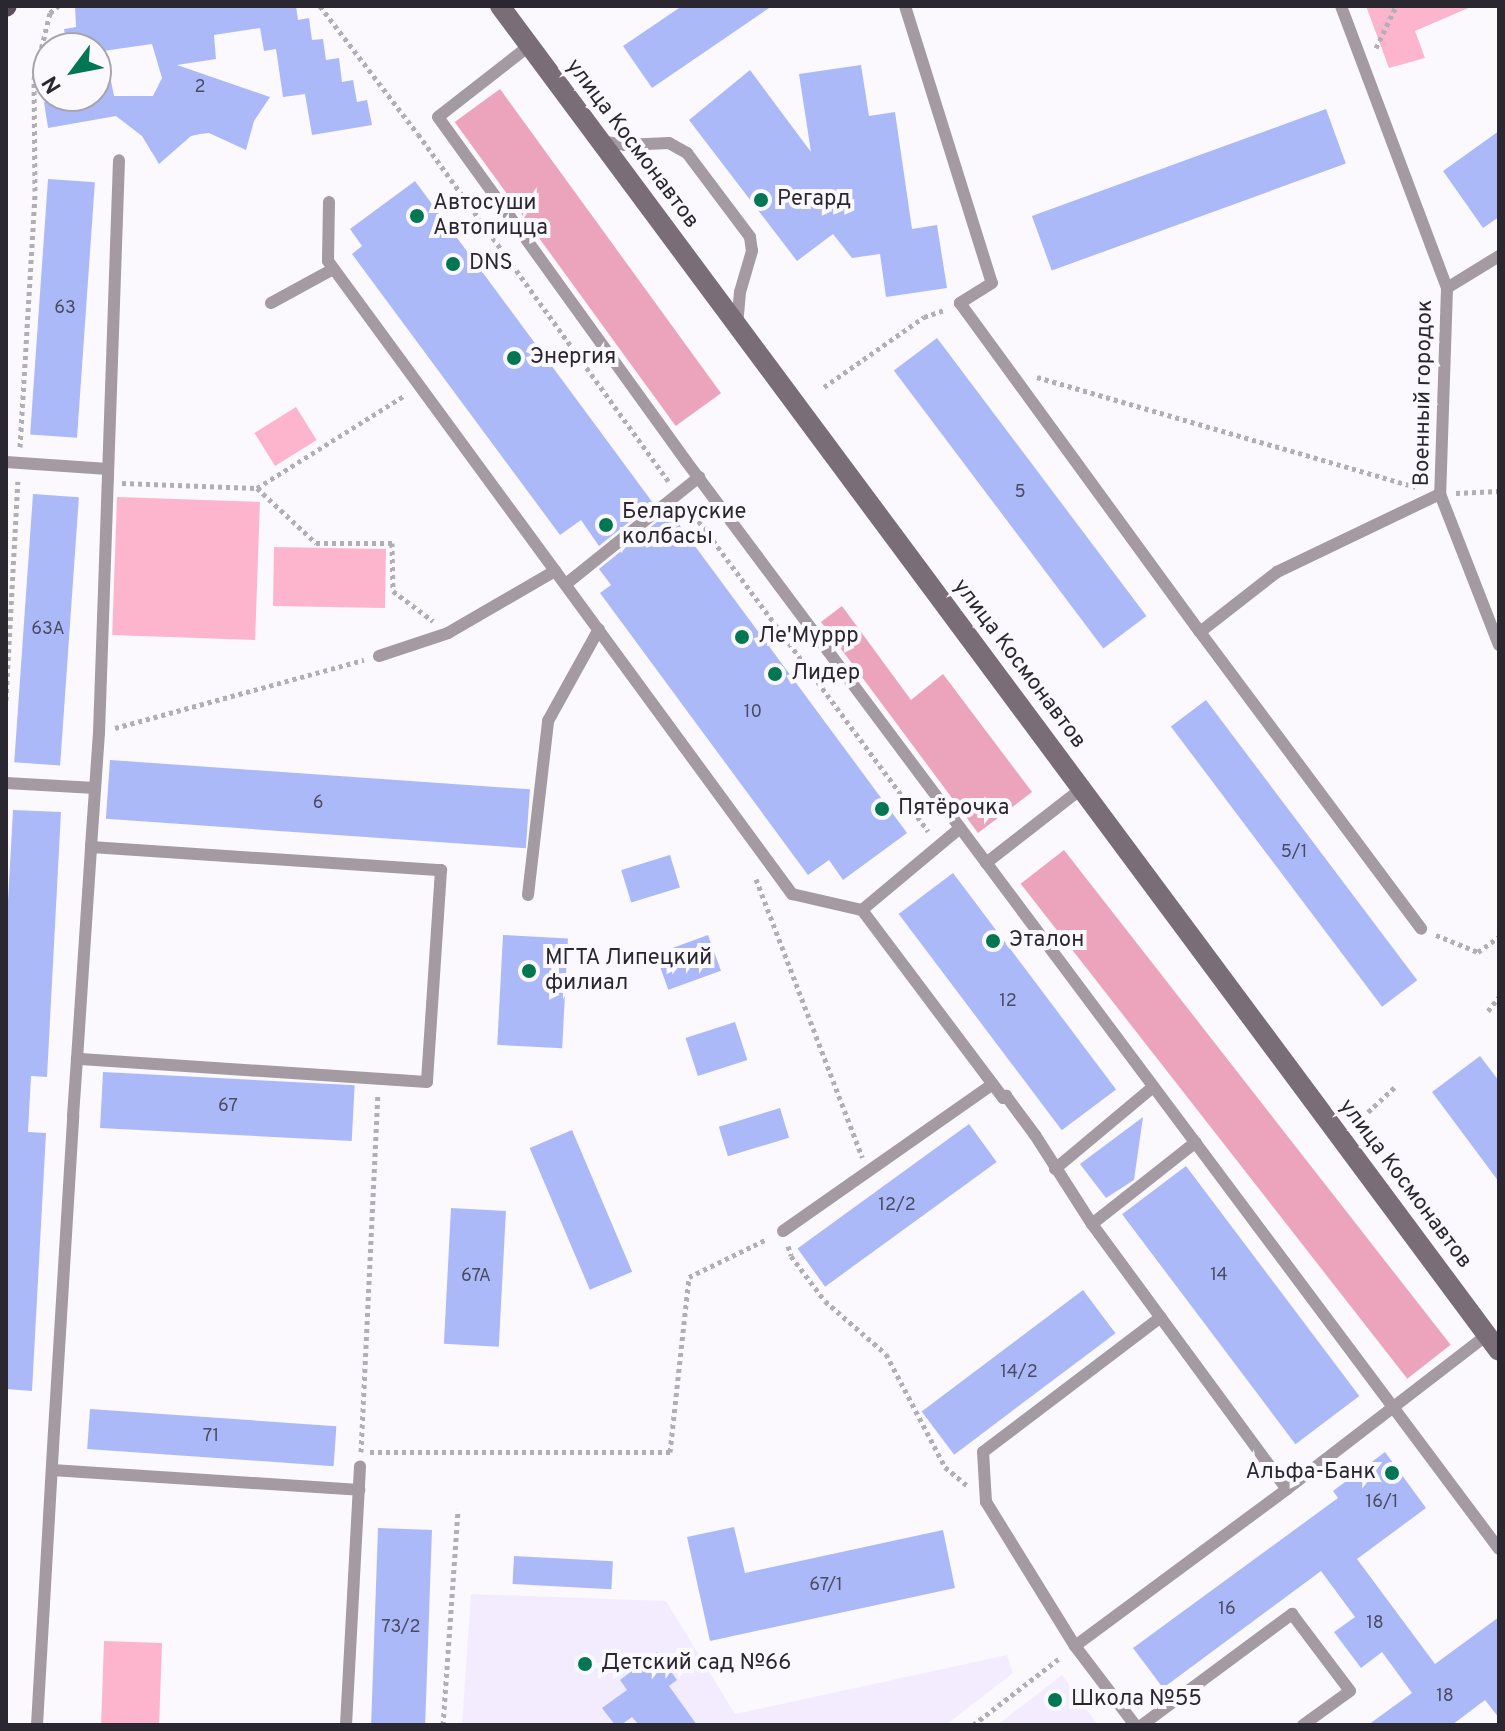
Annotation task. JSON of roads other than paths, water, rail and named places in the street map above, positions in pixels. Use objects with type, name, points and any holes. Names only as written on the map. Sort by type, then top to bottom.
[{"type":"main road","name":"улица Космонавтов","points":[[500,6],[1493,1343]]},
{"type":"lane","points":[[905,6],[992,283],[960,303],[1421,929]]},
{"type":"lane","name":"Военный городок","points":[[1341,6],[1447,288],[1440,494],[1499,645]]},
{"type":"lane","points":[[529,46],[438,117],[699,477],[1499,1549]]},
{"type":"lane","points":[[600,141],[625,145],[669,143],[687,153],[750,237],[752,251],[740,292],[737,325]]},
{"type":"lane","points":[[37,1725],[99,733],[119,160]]},
{"type":"lane","points":[[329,202],[328,261],[333,269],[792,894],[862,910],[1035,1135],[1092,1224],[1287,1489]]},
{"type":"lane","points":[[1447,288],[1499,256]]},
{"type":"lane","points":[[271,303],[333,269]]},
{"type":"lane","points":[[13,462],[108,476]]},
{"type":"lane","points":[[566,584],[699,477]]},
{"type":"lane","points":[[1200,632],[1277,572],[1440,494]]},
{"type":"lane","points":[[379,656],[448,633],[555,571]]},
{"type":"lane","points":[[528,895],[548,721],[599,629]]},
{"type":"lane","points":[[6,783],[95,788]]},
{"type":"lane","points":[[986,863],[1081,789]]},
{"type":"lane","points":[[862,910],[960,828]]},
{"type":"lane","points":[[77,1059],[427,1082],[441,870],[91,847]]},
{"type":"lane","points":[[783,1231],[867,1169],[993,1084]]},
{"type":"lane","points":[[1055,1169],[1153,1087]]},
{"type":"lane","points":[[1092,1224],[1196,1142]]},
{"type":"lane","points":[[1135,1725],[1075,1646],[986,1502],[983,1452],[1161,1317]]},
{"type":"lane","points":[[1075,1646],[1393,1406],[1493,1343]]},
{"type":"lane","points":[[346,1725],[360,1466]]},
{"type":"lane","points":[[52,1470],[359,1490]]},
{"type":"lane","points":[[1142,1725],[1292,1614],[1350,1691],[1303,1725]]},
{"type":"place","name":"Регард","points":[[761,200]]},
{"type":"place","name":"Автосуши Автопицца","points":[[417,216]]},
{"type":"place","name":"DNS","points":[[453,264]]},
{"type":"place","name":"Энергия","points":[[514,358]]},
{"type":"place","name":"Беларуские колбасы","points":[[606,525]]},
{"type":"place","name":"Ле'Муррр","points":[[742,637]]},
{"type":"place","name":"Лидер","points":[[775,674]]},
{"type":"place","name":"Пятёрочка","points":[[882,809]]},
{"type":"place","name":"Эталон","points":[[993,941]]},
{"type":"place","name":"МГТА Липецкий филиал","points":[[529,971]]},
{"type":"place","name":"Альфа-Банк","points":[[1392,1473]]},
{"type":"place","name":"Детский сад №66","points":[[585,1664]]},
{"type":"place","name":"Школа №55","points":[[1055,1700]]}]
